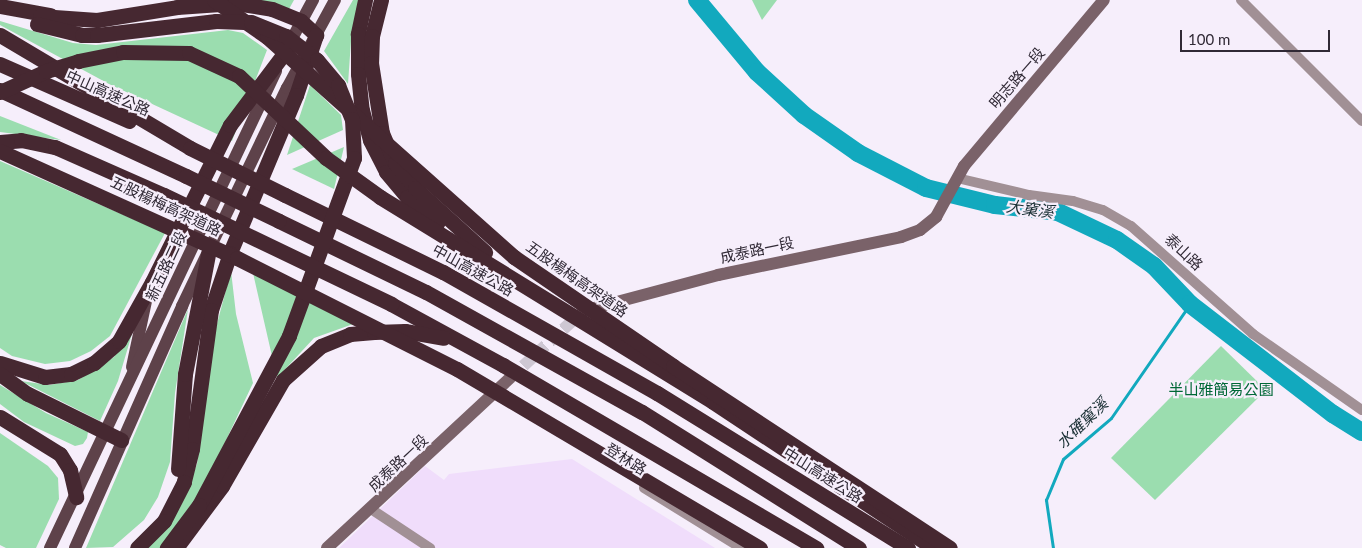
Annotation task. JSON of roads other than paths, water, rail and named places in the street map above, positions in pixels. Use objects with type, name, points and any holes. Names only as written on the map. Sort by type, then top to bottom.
[{"type":"highway","points":[[40,16],[114,11],[165,0]]},
{"type":"highway","name":"五股楊梅高架道路","points":[[214,0],[267,37],[514,257],[673,366],[950,548]]},
{"type":"highway","points":[[365,0],[358,34],[362,110],[370,140],[386,172],[407,197],[434,220],[542,295]]},
{"type":"highway","points":[[381,0],[372,36],[371,71],[382,134],[395,163],[440,214],[542,295]]},
{"type":"highway","points":[[0,6],[40,16],[97,20],[177,7],[235,3],[272,9],[301,21],[316,35],[296,95],[230,253],[211,310],[192,449],[184,482],[164,521],[138,547]]},
{"type":"highway","points":[[0,11],[67,32],[97,34],[216,21],[251,22],[286,36],[317,60],[338,85],[352,119],[354,158],[289,336],[199,505],[167,548]]},
{"type":"highway","points":[[0,36],[190,148]]},
{"type":"highway","points":[[0,91],[46,71],[87,59],[146,50],[189,53],[238,76],[326,158],[380,197],[713,402],[934,548]]},
{"type":"highway","points":[[0,363],[46,377],[70,374],[94,363],[119,341],[152,282],[230,125],[286,51]]},
{"type":"highway","name":"中山高速公路","points":[[0,64],[190,148],[442,272],[657,393],[908,548]]},
{"type":"highway","points":[[0,91],[186,176],[426,292],[633,407],[859,548]]},
{"type":"highway","points":[[0,142],[21,140],[56,147],[164,194],[391,304],[816,548]]},
{"type":"highway","name":"五股楊梅高架道路","points":[[0,151],[237,258],[457,369],[760,548]]},
{"type":"highway","points":[[138,547],[174,486],[181,462],[185,374],[208,254]]},
{"type":"highway","points":[[176,548],[222,486],[283,380],[321,346],[350,334],[374,332],[433,335],[507,372]]},
{"type":"highway","points":[[0,374],[28,394],[107,431],[121,440]]},
{"type":"highway","points":[[0,417],[60,454],[70,470],[76,496]]},
{"type":"main road","name":"新五路二段","points":[[50,548],[286,51],[313,0]]},
{"type":"main road","points":[[75,548],[121,440],[208,254],[316,35],[336,0]]},
{"type":"main road","name":"明志路一段","points":[[936,217],[957,178],[1104,0]]},
{"type":"main road","name":"成泰路一段","points":[[582,311],[608,302],[718,275],[901,237],[920,230],[936,217]]},
{"type":"main road","points":[[130,382],[138,326],[152,282]]},
{"type":"main road","name":"成泰路一段","points":[[327,548],[495,395],[507,372]]},
{"type":"street","points":[[1241,0],[1362,121]]},
{"type":"street","name":"泰山路","points":[[957,178],[1030,195],[1074,200],[1103,210],[1131,226],[1253,334],[1362,410]]},
{"type":"street","name":"登林路","points":[[495,395],[741,548]]},
{"type":"street","points":[[371,509],[430,548]]},
{"type":"waterway","name":"大窠溪","points":[[697,0],[757,72],[804,115],[858,153],[926,188],[995,205],[1058,212],[1117,240],[1154,266],[1190,304],[1333,414],[1362,432]]},
{"type":"waterway","name":"水確窠溪","points":[[1053,548],[1046,500],[1063,459],[1111,418],[1190,304]]},
{"type":"tunnel","points":[[510,378],[583,311]]},
{"type":"park label","name":"半山雅簡易公園","points":[[1221,390]]}]
